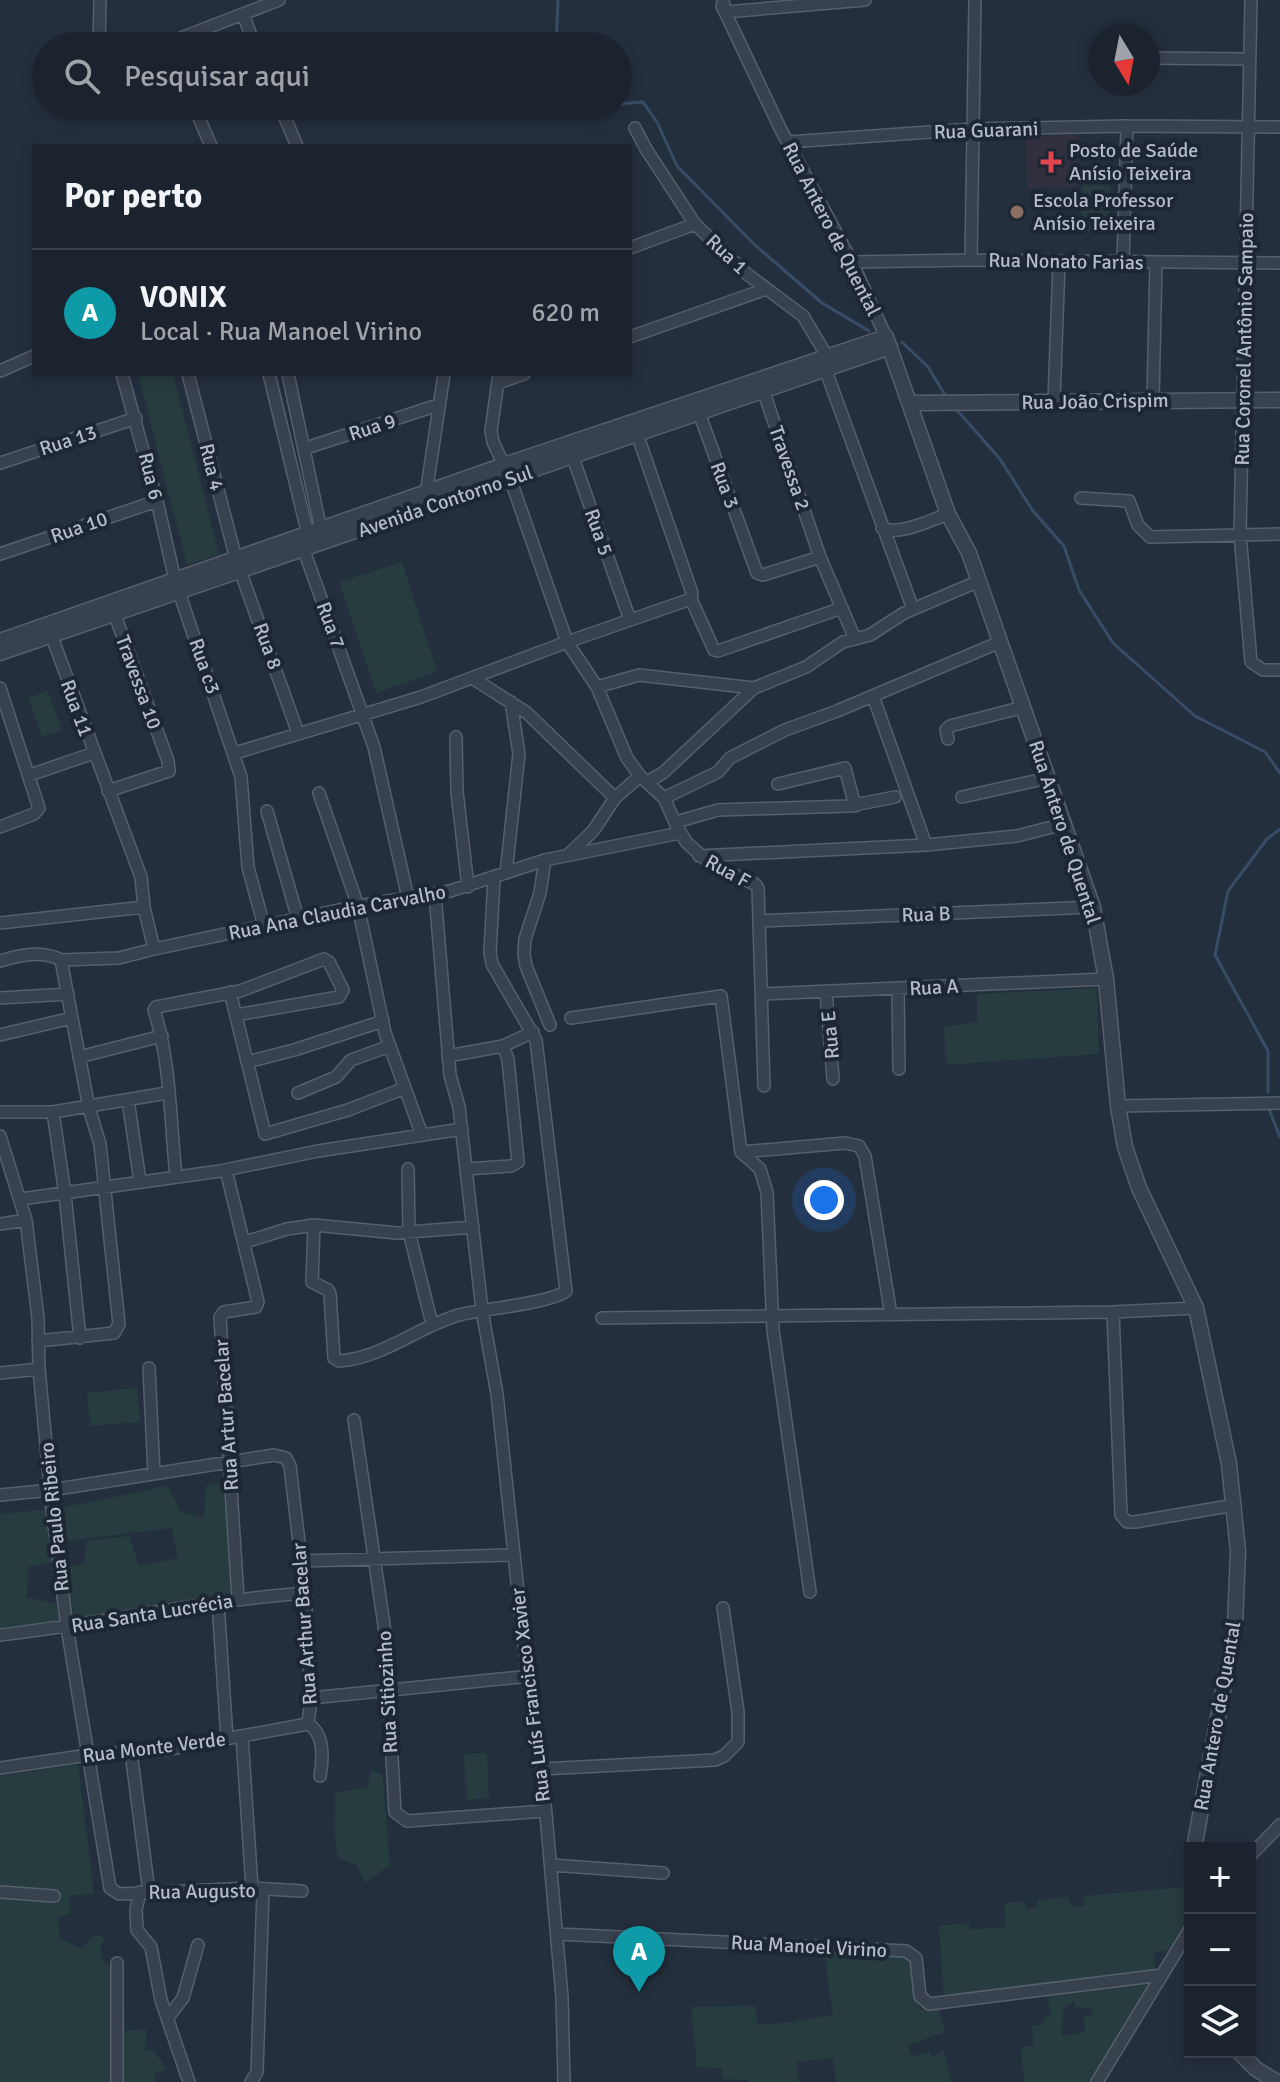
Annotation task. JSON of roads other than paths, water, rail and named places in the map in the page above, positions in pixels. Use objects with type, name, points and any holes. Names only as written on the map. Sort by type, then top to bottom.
[{"type":"street","points":[[99,32],[100,0]]},
{"type":"street","points":[[198,32],[279,0]]},
{"type":"street","points":[[723,4],[865,0]]},
{"type":"street","points":[[971,260],[975,0]]},
{"type":"street","name":"Rua Coronel Antônio Sampaio","points":[[1251,0],[1240,534],[1249,656],[1253,666],[1263,670],[1280,670]]},
{"type":"street","name":"Rua Antero de Quental","points":[[723,4],[788,142],[852,262],[888,342],[948,514],[969,553],[1093,907],[1106,979],[1125,1147],[1139,1188],[1196,1308],[1223,1427],[1235,1505],[1238,1551],[1233,1638],[1195,1842]]},
{"type":"street","points":[[243,14],[250,32]]},
{"type":"street","points":[[1160,58],[1250,59]]},
{"type":"street","points":[[200,120],[210,144]]},
{"type":"street","points":[[286,120],[296,144]]},
{"type":"street","points":[[1123,262],[1127,126]]},
{"type":"street","name":"Rua Guarani","points":[[788,142],[973,129],[1280,127]]},
{"type":"street","name":"Rua 1","points":[[635,128],[695,224],[713,244],[803,316],[827,363],[882,528],[913,609]]},
{"type":"street","points":[[632,247],[695,224]]},
{"type":"street","name":"Rua Nonato Farias","points":[[852,262],[1280,263]]},
{"type":"street","points":[[1054,402],[1059,262]]},
{"type":"street","points":[[1153,400],[1156,262]]},
{"type":"street","points":[[632,336],[766,289]]},
{"type":"street","name":"Avenida Contorno Sul","points":[[308,538],[888,342]]},
{"type":"street","points":[[0,371],[32,357]]},
{"type":"street","name":"Rua 6","points":[[123,376],[136,418],[177,586]]},
{"type":"street","name":"Rua 4","points":[[189,376],[238,565]]},
{"type":"street","points":[[269,376],[308,538]]},
{"type":"street","points":[[288,376],[306,448],[308,538]]},
{"type":"street","points":[[426,494],[444,376]]},
{"type":"street","points":[[498,379],[491,431],[493,442],[507,472],[567,642]]},
{"type":"street","name":"Travessa 2","points":[[761,385],[820,557],[855,639]]},
{"type":"street","name":"Rua João Crispim","points":[[911,403],[1280,400]]},
{"type":"street","name":"Rua 9","points":[[306,448],[438,405]]},
{"type":"street","name":"Rua 3","points":[[697,407],[758,574],[820,557]]},
{"type":"street","name":"Rua 13","points":[[0,463],[136,418]]},
{"type":"street","points":[[635,429],[691,594],[714,650],[842,608]]},
{"type":"street","name":"Rua 5","points":[[570,450],[630,620]]},
{"type":"street","name":"Avenida Contorno Sul","points":[[0,653],[49,630],[238,565],[426,494],[507,472]]},
{"type":"street","points":[[1081,498],[1129,501],[1138,525],[1150,537],[1280,534]]},
{"type":"street","name":"Rua 10","points":[[0,554],[157,501]]},
{"type":"street","points":[[882,528],[887,531],[902,529],[948,514]]},
{"type":"street","name":"Rua 7","points":[[308,538],[374,747],[408,898]]},
{"type":"street","name":"Rua 8","points":[[238,565],[298,733]]},
{"type":"street","points":[[568,856],[593,831],[615,798],[644,779],[664,772],[754,688],[806,667],[843,642],[870,635],[913,609],[979,581]]},
{"type":"street","name":"Rua c3","points":[[177,586],[235,753],[243,790],[248,867],[264,926]]},
{"type":"street","points":[[235,753],[474,679],[691,594]]},
{"type":"street","name":"Travessa 10","points":[[108,791],[169,771],[113,608]]},
{"type":"street","name":"Avenida Contorno Sul","points":[[0,641],[49,630]]},
{"type":"street","name":"Rua 11","points":[[49,630],[108,791]]},
{"type":"street","name":"Rua F","points":[[567,642],[597,687],[627,758],[664,798],[678,828],[699,856],[755,884],[759,893],[764,1086]]},
{"type":"street","points":[[664,798],[718,772],[741,751],[785,730],[1000,642]]},
{"type":"street","points":[[597,687],[639,675],[754,688]]},
{"type":"street","points":[[474,679],[511,702],[541,726],[615,798]]},
{"type":"street","points":[[0,688],[39,805],[38,811],[0,827]]},
{"type":"street","points":[[873,696],[926,845]]},
{"type":"street","points":[[506,873],[519,754],[511,702]]},
{"type":"street","points":[[948,739],[946,730],[950,726],[1024,707]]},
{"type":"street","points":[[456,737],[457,792],[468,887]]},
{"type":"street","points":[[30,775],[94,753]]},
{"type":"street","points":[[778,784],[845,768],[855,806]]},
{"type":"street","points":[[962,797],[1048,778]]},
{"type":"street","points":[[108,791],[141,877],[154,949]]},
{"type":"street","points":[[319,793],[358,906],[390,1046],[422,1135]]},
{"type":"street","name":"Rua Ana Claudia Carvalho","points":[[0,961],[45,955],[61,960],[119,958],[358,906],[435,894],[494,879],[545,860],[678,828],[718,810],[855,806],[895,797]]},
{"type":"street","points":[[267,811],[298,919]]},
{"type":"street","points":[[699,856],[926,845],[1017,836],[1064,824]]},
{"type":"street","points":[[545,860],[542,886],[524,946],[526,966],[550,1025]]},
{"type":"street","points":[[314,1225],[311,1280],[313,1285],[328,1290],[330,1294],[335,1359],[358,1359],[375,1354],[432,1324],[482,1310],[556,1296],[566,1291],[541,1070],[533,1032],[503,987],[492,964],[494,879]]},
{"type":"street","name":"Rua Luís Francisco Xavier","points":[[435,894],[450,1075],[462,1129],[482,1310],[497,1394],[513,1555],[542,1769],[562,1997],[564,2082]]},
{"type":"street","points":[[0,923],[144,907]]},
{"type":"street","name":"Rua B","points":[[759,921],[1093,907]]},
{"type":"street","points":[[176,1176],[162,1036],[154,1010],[156,1007],[230,992],[324,959],[329,962],[343,990],[339,997],[236,1015]]},
{"type":"street","points":[[38,1341],[114,1333],[118,1329],[100,1144],[89,1108],[61,960]]},
{"type":"street","name":"Rua A","points":[[763,994],[1106,979]]},
{"type":"street","points":[[898,989],[899,1069]]},
{"type":"street","points":[[230,992],[265,1134],[348,1110],[405,1088]]},
{"type":"street","name":"Rua E","points":[[826,992],[833,1079]]},
{"type":"street","points":[[0,998],[68,994]]},
{"type":"street","points":[[571,1018],[721,996],[741,1152],[760,1169],[766,1184],[773,1316],[810,1592]]},
{"type":"street","points":[[0,1035],[72,1018]]},
{"type":"street","points":[[247,1062],[383,1021]]},
{"type":"street","points":[[448,1056],[503,1046],[533,1032]]},
{"type":"street","points":[[79,1057],[162,1036]]},
{"type":"street","points":[[298,1093],[336,1077],[351,1060],[390,1046]]},
{"type":"street","points":[[466,1169],[511,1166],[518,1162],[508,1059],[503,1046]]},
{"type":"street","points":[[0,1112],[89,1108],[167,1093]]},
{"type":"street","points":[[128,1100],[140,1181]]},
{"type":"street","points":[[1118,1106],[1280,1103]]},
{"type":"street","points":[[53,1112],[65,1191],[80,1338]]},
{"type":"street","points":[[21,1199],[226,1170],[318,1151],[462,1129]]},
{"type":"street","name":"Rua Paulo Ribeiro","points":[[0,1136],[26,1220],[67,1627],[107,1880],[110,1888],[119,1894]]},
{"type":"street","points":[[741,1152],[845,1143],[859,1146],[865,1156],[891,1315]]},
{"type":"street","points":[[408,1169],[409,1232],[432,1324]]},
{"type":"street","name":"Rua Artur Bacelar","points":[[226,1170],[258,1305],[224,1312],[220,1317],[238,1598]]},
{"type":"street","points":[[0,1224],[26,1220]]},
{"type":"street","points":[[245,1242],[287,1229],[314,1225],[409,1232],[473,1227]]},
{"type":"street","points":[[602,1318],[1113,1312],[1196,1308]]},
{"type":"street","points":[[1113,1312],[1121,1515],[1127,1522],[1135,1522],[1235,1505]]},
{"type":"street","points":[[149,1368],[154,1473]]},
{"type":"street","points":[[0,1373],[39,1369]]},
{"type":"street","name":"Rua Sitiozinho","points":[[354,1420],[385,1632],[394,1807],[400,1818],[407,1821],[545,1811]]},
{"type":"street","name":"Rua Arthur Bacelar","points":[[229,1463],[282,1455],[290,1466],[305,1593],[311,1698],[308,1724],[317,1731],[320,1742],[320,1776]]},
{"type":"street","points":[[0,1495],[229,1463]]},
{"type":"street","points":[[782,1503],[797,1500]]},
{"type":"street","points":[[301,1561],[513,1555]]},
{"type":"street","name":"Rua Santa Lucrécia","points":[[0,1635],[238,1598],[305,1593]]},
{"type":"street","points":[[218,1603],[227,1739]]},
{"type":"street","points":[[542,1769],[715,1760],[724,1756],[738,1742],[738,1712],[723,1608]]},
{"type":"street","points":[[311,1698],[530,1676]]},
{"type":"street","name":"Rua Monte Verde","points":[[0,1768],[227,1739],[308,1724]]},
{"type":"street","points":[[242,1736],[258,1889],[257,2072],[251,2082]]},
{"type":"street","points":[[131,1752],[144,1892],[136,1910],[137,1930],[151,1947],[161,2000],[169,2016],[189,2082]]},
{"type":"street","points":[[1256,1850],[1280,1825]]},
{"type":"street","points":[[551,1865],[663,1873]]},
{"type":"street","name":"Rua Augusto","points":[[119,1894],[258,1889],[302,1891]]},
{"type":"street","points":[[0,1892],[54,1896]]},
{"type":"street","name":"Rua Manoel Virino","points":[[557,1934],[906,1951],[916,1958],[920,1996],[929,2004],[1162,1975]]},
{"type":"street","points":[[1097,2082],[1184,1939]]},
{"type":"street","points":[[169,2016],[183,1998],[198,1945]]},
{"type":"street","points":[[117,1963],[117,2082]]},
{"type":"street","points":[[1245,2058],[1277,2082]]},
{"type":"waterway","points":[[557,32],[558,0]]},
{"type":"waterway","points":[[632,103],[643,102],[657,122],[677,166],[755,245],[822,303],[869,331]]},
{"type":"waterway","points":[[902,342],[928,367],[947,398]]},
{"type":"waterway","points":[[956,409],[1000,459],[1033,511],[1064,546],[1079,590],[1113,643],[1195,716],[1265,752],[1280,773]]},
{"type":"waterway","points":[[1268,1092],[1268,1051],[1215,955],[1228,891],[1267,839],[1280,829]]},
{"type":"waterway","points":[[1269,1109],[1280,1137]]},
{"type":"place","name":"Posto de Saúde Anísio Teixeira","points":[[1051,162]]},
{"type":"place","name":"Escola Professor Anísio Teixeira","points":[[1017,212]]},
{"type":"place","name":"VONIX","points":[[639,1992]]}]
